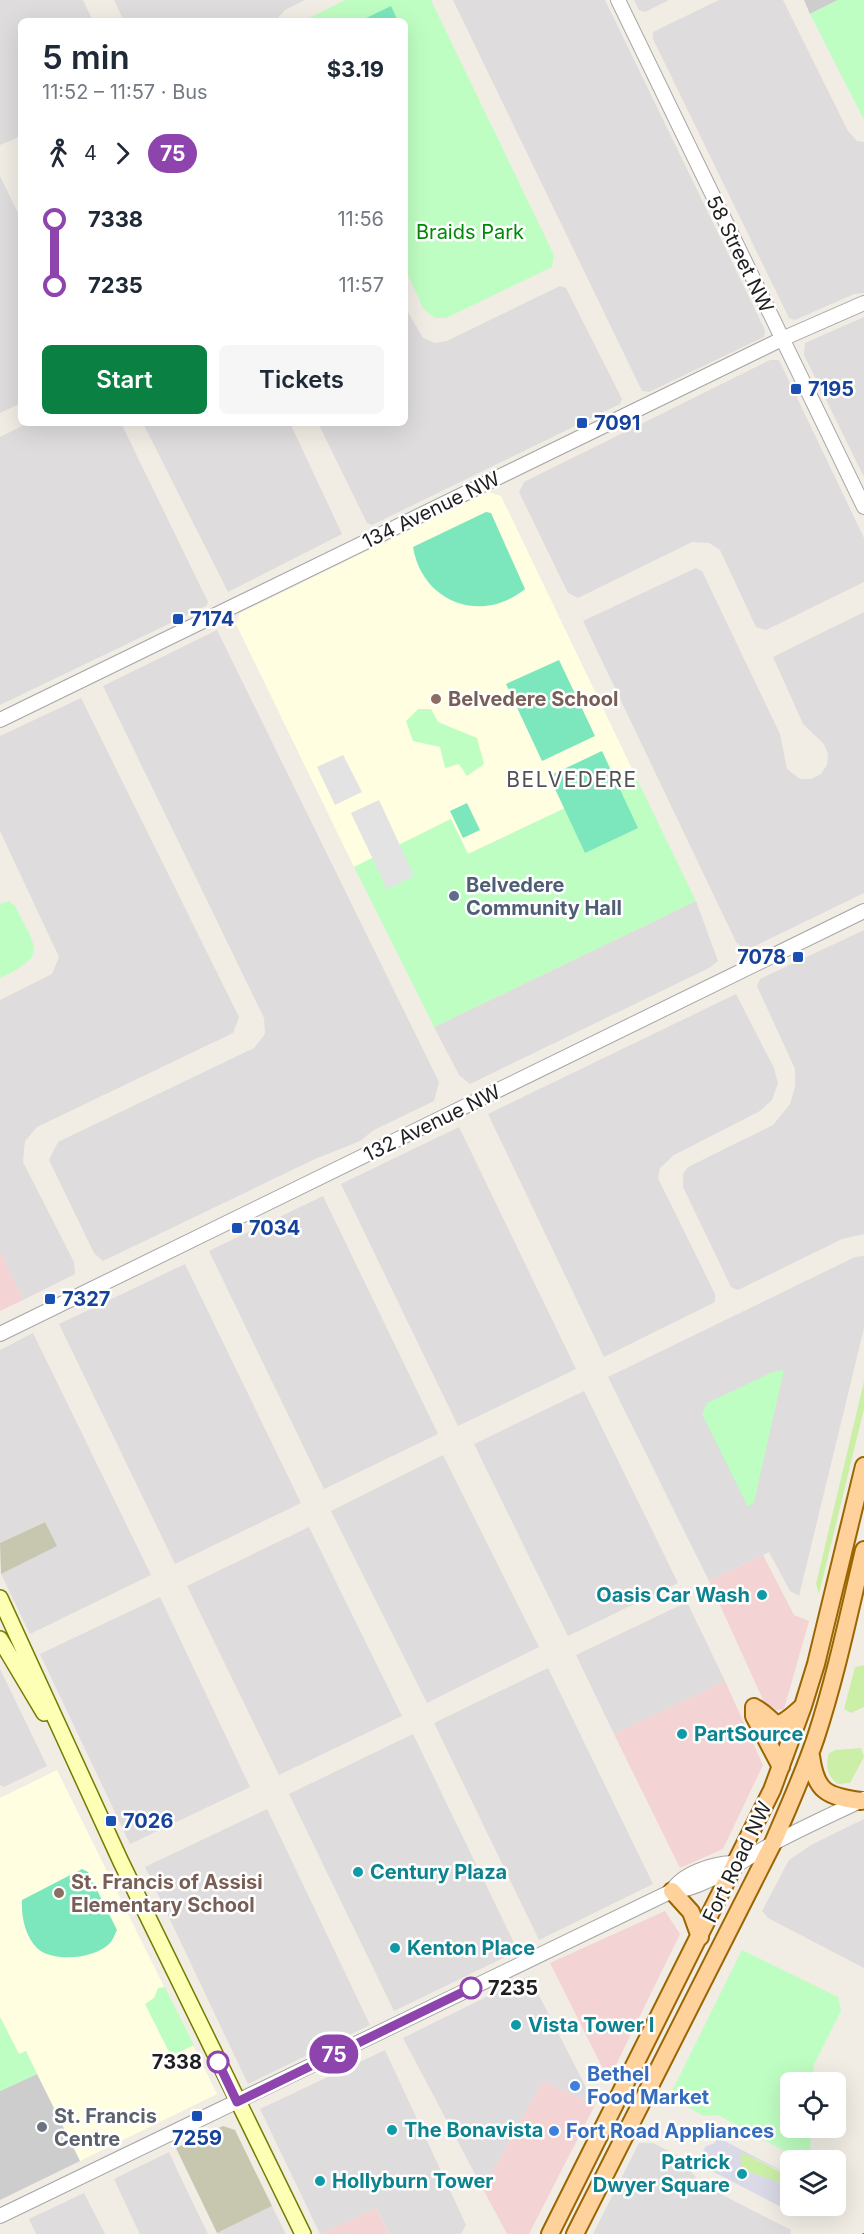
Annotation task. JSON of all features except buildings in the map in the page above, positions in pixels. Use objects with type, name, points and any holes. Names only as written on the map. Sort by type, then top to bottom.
[{"type":"main road","name":"Fort Road NW","points":[[550,2234],[737,1863],[781,1767],[803,1706],[828,1615],[864,1466]]},
{"type":"main road","name":"Fort Road NW","points":[[575,2234],[773,1843],[810,1753],[841,1651],[864,1550]]},
{"type":"main road","points":[[0,1598],[74,1762],[303,2234]]},
{"type":"main road","points":[[0,1639],[74,1762]]},
{"type":"main road","points":[[781,1767],[754,1716],[754,1707],[761,1710],[768,1720],[777,1724],[787,1721],[803,1706]]},
{"type":"main road","points":[[810,1753],[814,1776],[821,1788],[837,1797],[862,1800]]},
{"type":"main road","points":[[672,1891],[691,1912],[700,1937]]},
{"type":"street","name":"58 Street NW","points":[[618,0],[864,507]]},
{"type":"street","name":"134 Avenue NW","points":[[0,720],[782,339],[864,303]]},
{"type":"street","name":"132 Avenue NW","points":[[0,1334],[864,911]]},
{"type":"street","points":[[0,2216],[672,1891],[683,1891],[700,1884],[773,1843],[862,1800]]},
{"type":"shaded area","points":[[0,0],[83,0],[92,18],[18,18],[18,137],[0,145]]},
{"type":"shaded area","points":[[114,0],[305,0],[285,10],[278,18],[123,18]]},
{"type":"shaded area","points":[[453,0],[605,0],[765,330],[764,337],[649,392],[642,391]]},
{"type":"shaded area","points":[[634,0],[669,0],[645,12],[639,10]]},
{"type":"shaded area","points":[[719,0],[783,0],[848,131],[857,141],[864,142],[864,293],[854,294],[795,320],[789,318],[653,39],[653,32]]},
{"type":"shaded area","points":[[804,0],[838,0],[810,14]]},
{"type":"shaded area","points":[[0,176],[18,213],[18,404],[0,413]]},
{"type":"shaded area","points":[[560,286],[566,288],[622,399],[620,404],[372,525],[367,523],[319,426],[408,426],[408,312],[423,338],[435,343],[447,341]]},
{"type":"shaded area","points":[[864,317],[864,477],[804,355],[805,343]]},
{"type":"shaded area","points":[[770,360],[779,360],[864,538],[864,582],[766,630],[756,627],[720,550],[709,543],[692,542],[578,598],[568,593],[519,492],[524,482]]},
{"type":"shaded area","points":[[22,426],[122,426],[208,602],[206,606],[0,705],[0,437]]},
{"type":"shaded area","points":[[145,426],[291,426],[342,534],[228,592]]},
{"type":"shaded area","name":"Belvedere School","points":[[488,492],[501,496],[635,775],[468,854],[451,819],[354,867],[236,624],[240,613]]},
{"type":"shaded area","points":[[696,568],[702,571],[780,734],[787,769],[800,779],[811,779],[821,774],[827,765],[828,754],[824,744],[803,724],[773,657],[864,612],[864,893],[755,946],[743,949],[736,942],[583,621]]},
{"type":"shaded area","points":[[217,630],[439,1082],[434,1101],[374,1130],[360,1141],[315,1159],[103,1261],[94,1253],[49,1160],[58,1142],[254,1048],[265,1034],[264,1018],[103,686]]},
{"type":"shaded area","points":[[81,698],[239,1017],[233,1033],[37,1127],[25,1141],[23,1162],[74,1262],[75,1274],[23,1300],[0,1251],[0,1000],[52,974],[59,957],[0,831],[0,736]]},
{"type":"shaded area","points":[[343,755],[362,792],[335,805],[317,767]]},
{"type":"shaded area","points":[[379,800],[414,876],[387,889],[351,813]]},
{"type":"shaded area","points":[[696,901],[718,961],[709,968],[470,1084],[459,1075],[434,1027]]},
{"type":"shaded area","points":[[864,930],[864,1234],[842,1239],[738,1290],[731,1287],[683,1187],[683,1174],[688,1167],[773,1125],[790,1104],[795,1087],[795,1069],[757,986],[760,979]]},
{"type":"shaded area","points":[[736,994],[774,1068],[778,1083],[772,1100],[760,1111],[674,1155],[660,1168],[658,1178],[715,1294],[715,1302],[604,1357],[488,1114]]},
{"type":"shaded area","points":[[459,1127],[576,1369],[458,1426],[341,1184]]},
{"type":"shaded area","points":[[323,1196],[438,1434],[324,1489],[209,1251]]},
{"type":"shaded area","points":[[0,1251],[23,1300],[0,1311]]},
{"type":"shaded area","points":[[864,1256],[864,1328],[799,1596],[790,1591],[769,1552],[709,1581],[608,1377],[855,1257]]},
{"type":"shaded area","points":[[185,1264],[301,1503],[175,1564],[59,1324]]},
{"type":"shaded area","points":[[33,1333],[151,1575],[30,1634],[1,1574],[56,1546],[44,1522],[0,1543],[0,1350]]},
{"type":"shaded area","points":[[584,1391],[678,1583],[568,1636],[474,1444]]},
{"type":"shaded area","points":[[443,1455],[539,1647],[427,1703],[331,1511]]},
{"type":"shaded area","points":[[45,1522],[57,1546],[1,1574],[0,1543]]},
{"type":"shaded area","points":[[309,1527],[402,1716],[279,1775],[187,1586]]},
{"type":"shaded area","points":[[763,1555],[794,1615],[809,1621],[784,1709],[776,1710],[764,1702],[709,1581]]},
{"type":"shaded area","points":[[160,1597],[250,1787],[130,1844],[40,1654]]},
{"type":"shaded area","points":[[687,1602],[725,1681],[614,1734],[576,1655]]},
{"type":"shaded area","points":[[548,1668],[653,1884],[539,1940],[434,1723]]},
{"type":"shaded area","points":[[0,1669],[47,1766],[4,1787],[0,1785]]},
{"type":"shaded area","points":[[725,1681],[763,1765],[723,1849],[680,1868],[614,1734]]},
{"type":"shaded area","points":[[413,1734],[518,1951],[394,2011],[289,1794]]},
{"type":"shaded area","name":"St. Francis of Assisi Elementary School","points":[[57,1770],[217,2094],[80,2161],[26,2051],[19,2054],[0,2017],[0,1798]]},
{"type":"shaded area","points":[[267,1809],[370,2025],[248,2084],[145,1867]]},
{"type":"shaded area","points":[[864,1819],[864,1968],[768,1918],[762,1911],[789,1860],[811,1845]]},
{"type":"shaded area","points":[[665,1911],[680,1934],[612,2073],[605,2073],[550,1963]]},
{"type":"shaded area","points":[[529,1976],[595,2105],[543,2081],[483,2189],[403,2038]]},
{"type":"shaded area","points":[[385,2050],[466,2225],[461,2234],[389,2234],[376,2208],[320,2234],[260,2109]]},
{"type":"shaded area","points":[[37,2074],[80,2161],[0,2200],[0,2091]]},
{"type":"shaded area","points":[[543,2081],[595,2105],[529,2234],[507,2234],[483,2189]]},
{"type":"shaded area","points":[[223,2126],[235,2130],[272,2206],[217,2233],[176,2148]]},
{"type":"shaded area","name":"Patrick Dwyer Square","points":[[717,2137],[780,2170],[743,2153],[740,2157],[743,2170],[780,2183],[780,2206],[702,2166],[706,2161],[703,2151],[706,2146],[715,2143]]},
{"type":"shaded area","points":[[639,2143],[653,2143],[679,2156],[701,2184],[791,2230],[790,2234],[593,2234]]},
{"type":"shaded area","points":[[169,2152],[208,2234],[140,2234],[134,2222],[114,2179]]},
{"type":"shaded area","points":[[84,2193],[105,2234],[36,2234],[29,2219]]},
{"type":"shaded area","points":[[272,2206],[286,2234],[217,2233]]},
{"type":"shaded area","points":[[376,2208],[389,2234],[320,2234]]},
{"type":"green space","name":"Braids Park","points":[[345,0],[431,0],[554,255],[552,267],[446,318],[435,318],[424,310],[408,275],[408,18],[309,18]]},
{"type":"green space","points":[[838,0],[864,0],[864,120],[810,14]]},
{"type":"green space","points":[[391,6],[397,18],[366,18]]},
{"type":"green space","points":[[486,512],[491,513],[525,589],[508,600],[490,605],[473,606],[456,602],[441,594],[428,582],[419,566],[413,547]]},
{"type":"green space","points":[[559,660],[595,736],[542,761],[506,684]]},
{"type":"green space","points":[[418,709],[431,709],[438,722],[477,738],[484,764],[467,776],[459,764],[445,768],[440,747],[413,741],[406,721]]},
{"type":"green space","points":[[602,751],[638,828],[585,853],[549,776]]},
{"type":"green space","points":[[635,775],[696,901],[434,1027],[354,867],[451,819],[468,854]]},
{"type":"green space","points":[[467,803],[480,830],[463,838],[450,811]]},
{"type":"green space","points":[[9,901],[15,906],[34,949],[26,963],[0,978],[0,904]]},
{"type":"green space","points":[[784,1370],[754,1502],[748,1507],[702,1414],[707,1403],[775,1371]]},
{"type":"green space","points":[[864,1381],[864,1409],[819,1594],[816,1584]]},
{"type":"green space","points":[[864,1665],[864,1707],[851,1713],[844,1709],[855,1667]]},
{"type":"green space","points":[[861,1748],[864,1757],[850,1783],[838,1784],[831,1778],[828,1770],[829,1753],[835,1750]]},
{"type":"green space","points":[[82,1869],[88,1872],[117,1930],[115,1935],[111,1942],[103,1948],[85,1956],[63,1957],[44,1953],[37,1948],[27,1932],[22,1913],[22,1900]]},
{"type":"green space","points":[[742,1950],[838,1997],[841,2011],[814,2065],[813,2072],[780,2072],[780,2138],[811,2138],[810,2150],[783,2150],[718,2115],[704,2116],[669,2097]]},
{"type":"green space","points":[[165,1987],[194,2045],[171,2056],[145,2004],[154,1998],[158,1988]]},
{"type":"green space","points":[[0,2017],[19,2054],[26,2051],[37,2074],[0,2091]]},
{"type":"green space","points":[[742,2152],[780,2172],[780,2183],[743,2170],[739,2161]]},
{"type":"bus line","name":"75","points":[[218,2062],[237,2102],[471,1988]]},
{"type":"place","name":"7195","points":[[796,389]]},
{"type":"place","name":"7091","points":[[582,423]]},
{"type":"place","name":"7174","points":[[178,619]]},
{"type":"place","name":"Belvedere School","points":[[436,699]]},
{"type":"place","name":"Belvedere Community Hall","points":[[454,896]]},
{"type":"place","name":"7078","points":[[798,957]]},
{"type":"place","name":"7034","points":[[237,1228]]},
{"type":"place","name":"7327","points":[[50,1299]]},
{"type":"place","name":"Oasis Car Wash","points":[[762,1595]]},
{"type":"place","name":"PartSource","points":[[682,1734]]},
{"type":"place","name":"7026","points":[[111,1821]]},
{"type":"place","name":"Century Plaza","points":[[358,1872]]},
{"type":"place","name":"St. Francis of Assisi Elementary School","points":[[59,1893]]},
{"type":"place","name":"Kenton Place","points":[[395,1948]]},
{"type":"place","name":"7235","points":[[471,1988]]},
{"type":"place","name":"Vista Tower I","points":[[516,2025]]},
{"type":"place","name":"7338","points":[[218,2062]]},
{"type":"place","name":"Bethel Food Market","points":[[575,2086]]},
{"type":"place","name":"7259","points":[[197,2116]]},
{"type":"place","name":"St. Francis Centre","points":[[42,2127]]},
{"type":"place","name":"The Bonavista","points":[[392,2130]]},
{"type":"place","name":"Fort Road Appliances","points":[[554,2131]]},
{"type":"place","name":"Patrick Dwyer Square","points":[[742,2174]]},
{"type":"place","name":"Hollyburn Tower","points":[[320,2181]]},
{"type":"district","name":"BELVEDERE","points":[[572,780]]}]
